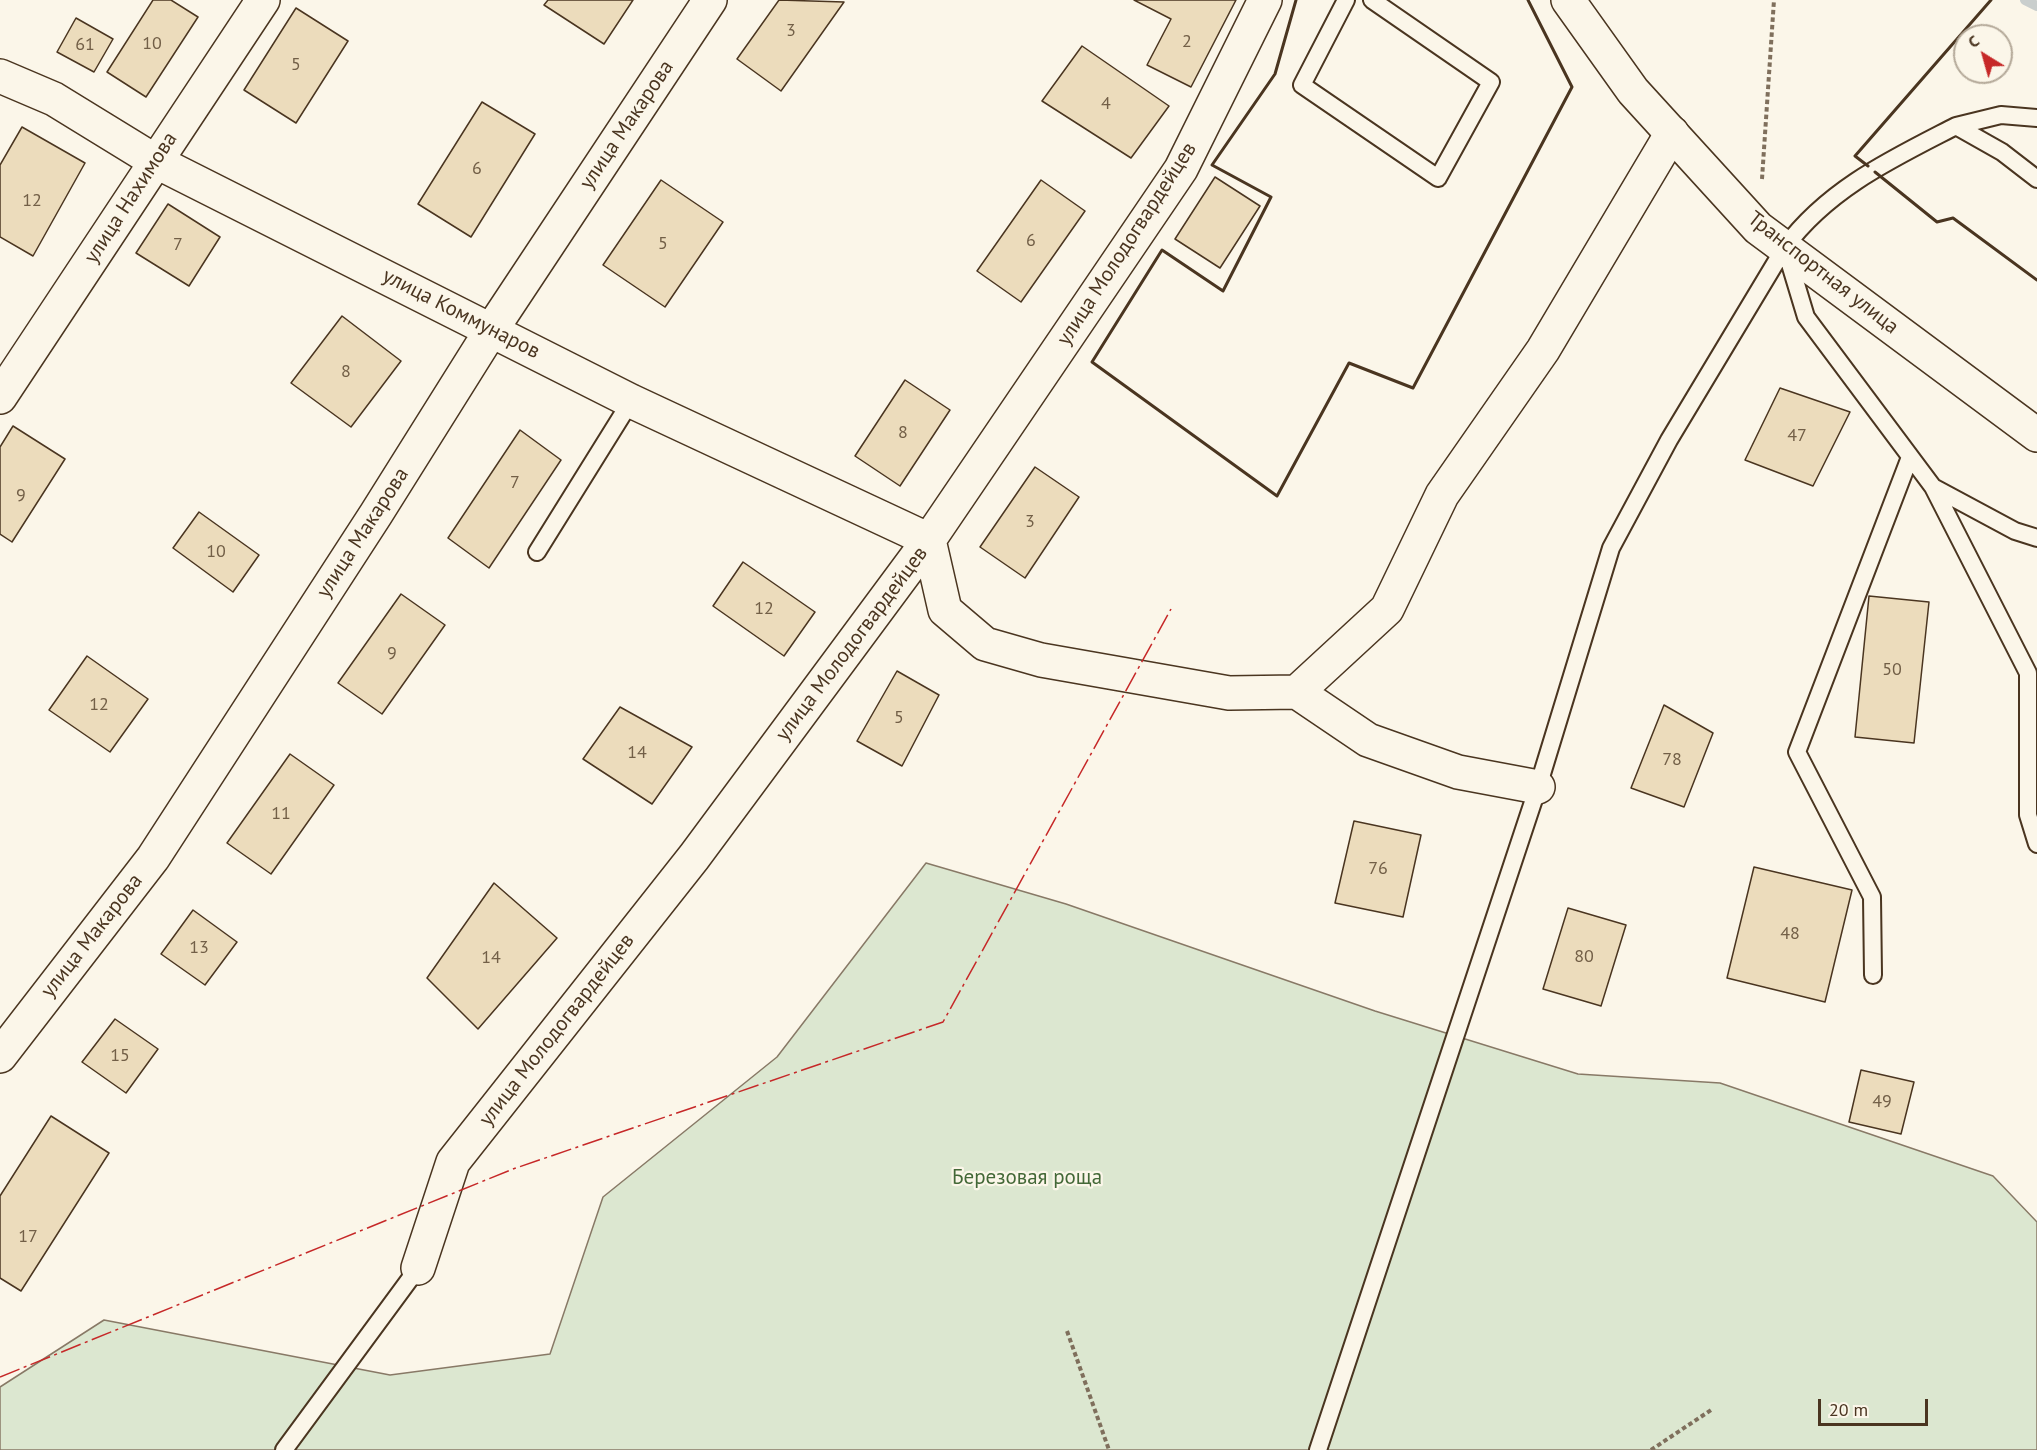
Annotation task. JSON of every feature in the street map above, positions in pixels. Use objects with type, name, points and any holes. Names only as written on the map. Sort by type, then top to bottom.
[{"type":"street","name":"улица Нахимова","points":[[0,397],[263,0]]},
{"type":"street","name":"улица Макарова","points":[[0,1056],[153,858],[376,514],[492,329],[710,0]]},
{"type":"street","name":"улица Молодогвардейцев","points":[[418,1268],[453,1162],[694,857],[929,540],[1181,170],[1265,0]]},
{"type":"street","name":"Транспортная улица","points":[[1568,0],[1633,91],[1758,228],[2037,435]]},
{"type":"street","name":"улица Коммунаров","points":[[0,76],[54,99],[155,161],[631,401],[929,540]]},
{"type":"street","points":[[1297,692],[1387,609],[1442,495],[1543,350],[1672,133]]},
{"type":"street","points":[[929,540],[945,610],[985,644],[1041,660],[1229,693],[1297,692],[1368,740],[1458,772],[1538,787]]},
{"type":"lane","points":[[1347,0],[1302,85],[1438,178],[1491,82],[1372,0]]},
{"type":"lane","points":[[1318,1450],[1538,787],[1611,548],[1669,440],[1785,248],[1804,221],[1872,169],[1956,126],[2001,115],[2037,118]]},
{"type":"lane","points":[[1956,126],[2002,152],[2037,178]]},
{"type":"lane","points":[[1785,248],[1806,317],[1933,487],[2028,673],[2028,815],[2037,844]]},
{"type":"lane","points":[[537,552],[631,401]]},
{"type":"lane","points":[[1873,975],[1872,897],[1797,752],[1910,457]]},
{"type":"lane","points":[[1933,487],[2015,531],[2037,538]]},
{"type":"lane","points":[[284,1450],[418,1268]]},
{"type":"path","points":[[1758,228],[1774,0]]},
{"type":"path","points":[[1067,1331],[1109,1450]]},
{"type":"path","points":[[1651,1450],[1711,1410]]},
{"type":"green space","name":"Березовая роща","points":[[926,863],[1066,904],[1375,1011],[1578,1074],[1720,1083],[1993,1176],[2037,1222],[2037,1450],[0,1450],[0,1387],[104,1320],[390,1375],[550,1354],[603,1197],[777,1057]]},
{"type":"building","points":[[153,0],[171,0],[198,17],[146,97],[107,72]]},
{"type":"building","points":[[548,0],[633,0],[604,44],[544,5]]},
{"type":"building","points":[[779,0],[844,2],[781,91],[737,59]]},
{"type":"building","points":[[1134,0],[1236,0],[1191,87],[1147,65],[1171,19]]},
{"type":"building","points":[[296,8],[348,41],[296,123],[244,90]]},
{"type":"building","points":[[76,18],[113,39],[94,72],[57,52]]},
{"type":"building","points":[[1082,46],[1169,106],[1131,158],[1042,101]]},
{"type":"building","points":[[482,102],[535,134],[471,237],[418,204]]},
{"type":"building","points":[[22,127],[85,163],[33,256],[0,237],[0,165]]},
{"type":"building","points":[[1215,177],[1260,206],[1220,268],[1175,239]]},
{"type":"building","points":[[661,180],[723,222],[665,307],[603,265]]},
{"type":"building","points":[[1041,180],[1085,211],[1021,302],[977,271]]},
{"type":"building","points":[[168,204],[220,237],[189,286],[136,253]]},
{"type":"building","points":[[342,316],[401,361],[351,427],[291,383]]},
{"type":"building","points":[[905,380],[950,410],[900,486],[855,456]]},
{"type":"building","points":[[1780,388],[1850,412],[1813,486],[1745,460]]},
{"type":"building","points":[[13,426],[65,459],[12,542],[0,534],[0,447]]},
{"type":"building","points":[[520,430],[561,460],[489,568],[448,538]]},
{"type":"building","points":[[1035,467],[1079,497],[1025,578],[980,547]]},
{"type":"building","points":[[199,512],[259,555],[233,592],[173,548]]},
{"type":"building","points":[[743,562],[815,612],[784,656],[713,606]]},
{"type":"building","points":[[401,594],[445,625],[382,714],[338,683]]},
{"type":"building","points":[[1869,596],[1929,602],[1914,743],[1855,737]]},
{"type":"building","points":[[87,656],[148,699],[110,752],[49,710]]},
{"type":"building","points":[[897,671],[939,695],[902,766],[857,741]]},
{"type":"building","points":[[1664,705],[1713,733],[1684,807],[1631,788]]},
{"type":"building","points":[[620,707],[692,747],[652,804],[583,759]]},
{"type":"building","points":[[290,754],[334,785],[271,874],[227,843]]},
{"type":"building","points":[[1354,821],[1421,835],[1403,917],[1335,903]]},
{"type":"building","points":[[1754,867],[1852,890],[1825,1002],[1727,978]]},
{"type":"building","points":[[494,883],[557,938],[478,1029],[427,978]]},
{"type":"building","points":[[1568,908],[1626,925],[1601,1006],[1543,989]]},
{"type":"building","points":[[193,910],[237,942],[205,985],[161,954]]},
{"type":"building","points":[[115,1019],[158,1049],[126,1093],[82,1062]]},
{"type":"building","points":[[1861,1070],[1914,1082],[1901,1134],[1849,1122]]},
{"type":"building","points":[[51,1116],[109,1153],[21,1291],[0,1278],[0,1196]]},
{"type":"waterway","points":[[2025,0],[2037,6]]},
{"type":"wall","points":[[1296,0],[1275,74],[1212,165],[1271,197],[1223,291],[1162,250],[1092,362],[1277,496],[1349,363],[1413,388],[1572,87],[1528,0]]},
{"type":"wall","points":[[1868,166],[1855,156],[1991,0]]},
{"type":"wall","points":[[1875,172],[1937,222],[1953,218],[2037,280]]},
{"type":"power","points":[[0,1377],[513,1169],[943,1022],[1171,609]]}]
